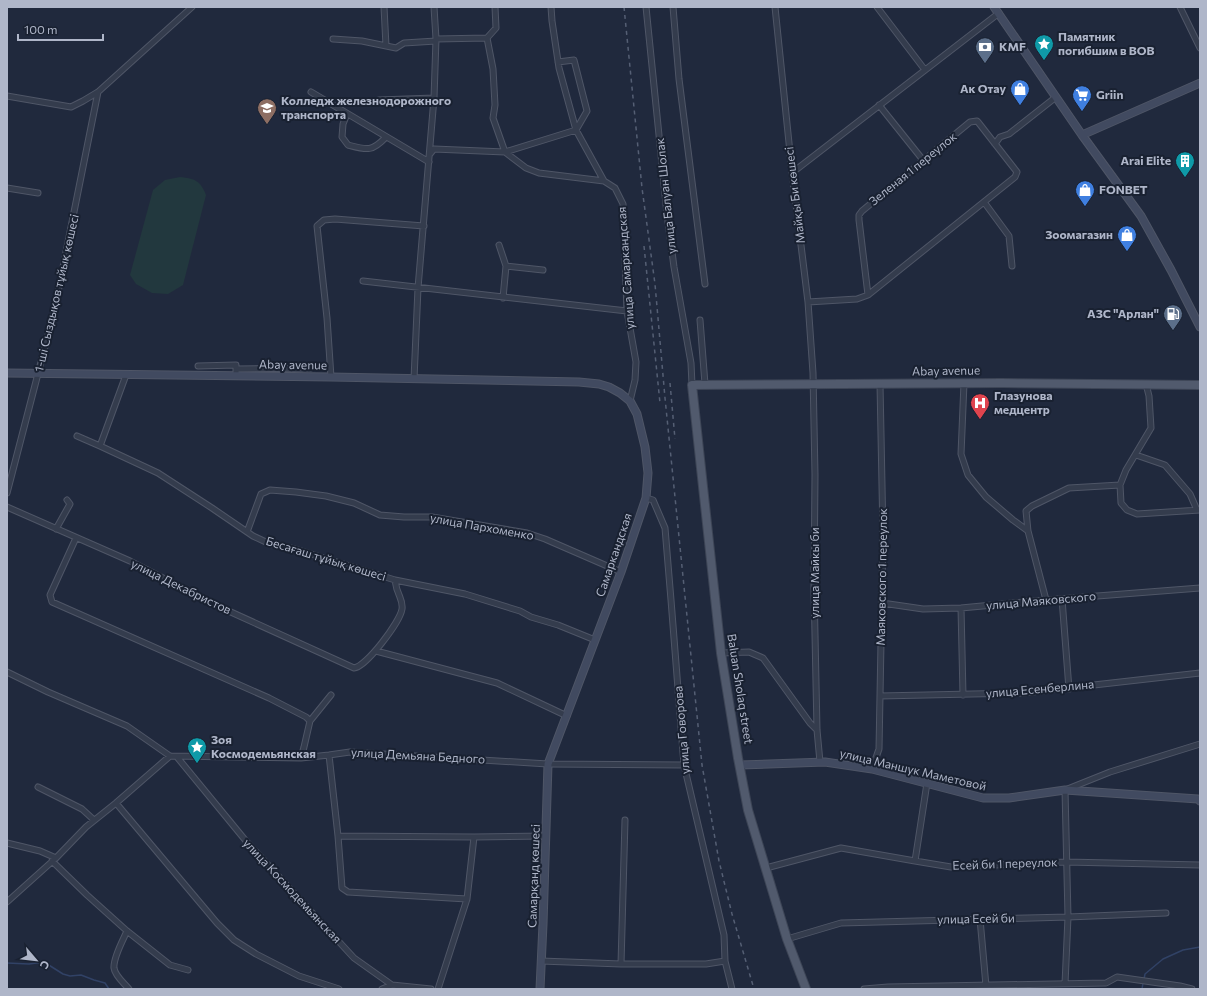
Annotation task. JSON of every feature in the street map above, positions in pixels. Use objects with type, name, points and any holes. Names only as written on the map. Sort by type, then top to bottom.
[{"type":"main road","name":"Abay avenue","points":[[692,385],[964,383],[1200,385]]},
{"type":"main road","name":"Baluan Sholaq street","points":[[692,385],[721,653],[748,810],[787,939],[806,989]]},
{"type":"street","points":[[7,96],[71,107],[83,102],[98,92],[192,7]]},
{"type":"street","points":[[384,7],[386,46]]},
{"type":"street","points":[[414,379],[418,288],[434,98],[436,40],[434,7]]},
{"type":"street","points":[[333,40],[362,41],[396,48],[404,43],[487,38],[496,28],[495,7]]},
{"type":"street","name":"улица Самаркандская","points":[[552,7],[552,21],[559,68],[576,130],[604,181],[615,188],[623,204],[627,311],[636,362],[635,380],[630,401]]},
{"type":"street","name":"улица Балуан Шолак","points":[[646,7],[667,214],[674,267],[691,363],[692,385]]},
{"type":"street","points":[[672,7],[679,79],[705,284]]},
{"type":"street","name":"Майқы Би көшесі","points":[[775,7],[792,172],[808,302],[813,384]]},
{"type":"street","points":[[877,7],[925,70]]},
{"type":"street","points":[[1180,7],[1200,48]]},
{"type":"street","points":[[792,172],[925,70],[996,10],[1082,135],[1141,216],[1200,327]]},
{"type":"street","points":[[487,38],[493,69],[496,105],[493,118],[505,152],[526,168],[539,174],[604,181]]},
{"type":"street","points":[[430,154],[434,149],[505,152],[576,130],[586,111],[574,60],[558,62]]},
{"type":"street","points":[[1082,135],[1200,83]]},
{"type":"street","name":"1-ші Сыздықов тұйық көшесі","points":[[7,492],[54,312],[98,92]]},
{"type":"street","points":[[311,92],[429,162]]},
{"type":"street","points":[[995,144],[1000,137],[1009,134],[1056,97]]},
{"type":"street","points":[[380,100],[434,98]]},
{"type":"street","points":[[879,105],[923,160]]},
{"type":"street","points":[[347,114],[343,124],[342,137],[348,145],[371,149],[378,145],[386,137]]},
{"type":"street","name":"Зеленая 1 переулок","points":[[868,295],[859,215],[923,160],[972,121],[978,122],[1016,172],[1015,177],[984,202]]},
{"type":"street","points":[[7,188],[38,193]]},
{"type":"street","points":[[808,302],[857,299],[868,295],[984,202],[1008,236],[1012,266]]},
{"type":"street","points":[[331,377],[327,318],[317,226],[324,220],[335,219],[424,226]]},
{"type":"street","points":[[500,245],[506,266],[503,298]]},
{"type":"street","points":[[506,266],[543,270]]},
{"type":"street","points":[[363,281],[627,311]]},
{"type":"street","points":[[700,320],[705,384]]},
{"type":"street","points":[[198,366],[236,365],[236,372],[311,368]]},
{"type":"street","name":"Abay avenue","points":[[7,373],[126,375],[236,372],[331,377],[579,382],[599,384],[610,387],[630,401]]},
{"type":"street","points":[[100,446],[126,375]]},
{"type":"street","points":[[964,383],[961,454],[968,475],[986,497],[1028,531]]},
{"type":"street","name":"улица Майкы би","points":[[813,384],[815,475],[814,587],[817,730],[820,762]]},
{"type":"street","name":"Маяковского 1 переулок","points":[[872,769],[880,749],[883,536],[880,384]]},
{"type":"street","points":[[1136,455],[1166,465],[1190,494],[1199,510],[1137,514],[1127,510],[1121,502],[1120,486],[1126,470],[1151,428],[1149,396],[1146,384]]},
{"type":"street","name":"Самаркандская","points":[[548,764],[621,572],[646,498],[648,473],[645,447],[636,414],[630,401]]},
{"type":"street","name":"Бесағаш тұйық көшесі","points":[[77,436],[158,473],[247,532],[268,543],[295,549],[395,580],[465,594],[520,611],[531,617],[558,625],[595,640]]},
{"type":"street","points":[[1046,600],[1028,531],[1026,511],[1032,506],[1069,488],[1120,486]]},
{"type":"street","name":"улица Пархоменко","points":[[247,532],[261,494],[270,490],[296,492],[326,496],[354,503],[380,515],[432,517],[527,533],[545,539],[621,572]]},
{"type":"street","name":"улица Говорова","points":[[646,498],[653,500],[665,528],[684,764],[724,935],[726,961],[732,989]]},
{"type":"street","points":[[56,529],[70,504],[68,500]]},
{"type":"street","name":"улица Декабристов","points":[[7,507],[130,561],[222,608],[354,668],[360,666],[376,651]]},
{"type":"street","points":[[76,538],[50,595],[52,602],[269,698],[306,717],[310,721]]},
{"type":"street","points":[[395,580],[397,591],[402,600],[402,609],[398,620],[376,651],[497,683],[566,716]]},
{"type":"street","name":"улица Маяковского","points":[[882,603],[923,609],[962,608],[1200,588]]},
{"type":"street","points":[[1062,599],[1069,689]]},
{"type":"street","points":[[962,608],[963,695]]},
{"type":"street","points":[[721,653],[749,652],[763,658],[810,723],[817,730]]},
{"type":"street","name":"улица Демьяна Бедного","points":[[7,672],[48,692],[128,726],[170,756],[177,757],[301,758],[350,752],[548,764],[684,764]]},
{"type":"street","name":"улица Есенберлина","points":[[880,696],[1023,693],[1200,673]]},
{"type":"street","points":[[301,758],[310,721],[332,695]]},
{"type":"street","points":[[1065,984],[1068,917],[1065,790],[1110,772],[1200,744]]},
{"type":"street","points":[[329,755],[342,888],[348,892],[467,898]]},
{"type":"street","points":[[7,902],[54,859],[86,826],[116,803],[170,756]]},
{"type":"street","name":"улица Космодемьянская","points":[[177,757],[246,841],[354,958],[392,984],[431,989]]},
{"type":"street","name":"улица Маншук Маметовой","points":[[740,765],[825,762],[872,769],[983,798],[1009,798],[1065,790],[1200,801]]},
{"type":"street","name":"Самарқанд көшесі","points":[[540,989],[548,764]]},
{"type":"street","points":[[914,862],[927,783]]},
{"type":"street","points":[[38,787],[82,809],[94,820]]},
{"type":"street","points":[[116,803],[217,923],[234,940],[256,954],[299,976],[339,989]]},
{"type":"street","points":[[622,964],[624,820]]},
{"type":"street","points":[[338,836],[546,836]]},
{"type":"street","points":[[438,989],[467,898],[474,837]]},
{"type":"street","points":[[7,843],[40,851],[54,859],[87,895],[127,931],[170,964],[188,970]]},
{"type":"street","name":"Есей би 1 переулок","points":[[766,868],[841,848],[914,862],[951,867],[1066,862],[1200,865]]},
{"type":"street","name":"улица Есей би","points":[[787,939],[842,923],[1166,913]]},
{"type":"street","points":[[980,919],[986,986]]},
{"type":"street","points":[[127,931],[115,960],[114,969],[130,989]]},
{"type":"street","points":[[541,961],[622,964],[706,964],[726,961]]},
{"type":"street","points":[[864,989],[888,987],[1106,983],[1117,977],[1192,989]]},
{"type":"street","points":[[382,989],[392,984]]},
{"type":"green space","points":[[180,177],[199,183],[206,195],[183,285],[168,294],[152,293],[136,284],[130,275],[153,190],[165,180]]},
{"type":"waterway","points":[[1144,979],[1145,974],[1163,959],[1183,950],[1200,947]]},
{"type":"waterway","points":[[7,963],[29,964],[44,962],[63,974],[70,976],[81,975],[105,983],[109,989]]},
{"type":"waterway","points":[[1142,989],[1143,983]]},
{"type":"railway","points":[[624,7],[642,188],[655,284],[702,765],[719,861],[732,914],[754,989]]},
{"type":"railway","points":[[644,246],[660,403]]},
{"type":"railway","points":[[670,383],[675,439]]},
{"type":"place","name":"Памятник погибшим в ВОВ","points":[[1044,61]]},
{"type":"place","name":"KMF","points":[[985,64]]},
{"type":"place","name":"Ак Отау","points":[[1020,106]]},
{"type":"place","name":"Griin","points":[[1082,112]]},
{"type":"place","name":"Колледж железнодорожного транспорта","points":[[267,125]]},
{"type":"place","name":"Arai Elite","points":[[1185,178]]},
{"type":"place","name":"FONBET","points":[[1085,207]]},
{"type":"place","name":"Зоомагазин","points":[[1127,252]]},
{"type":"place","name":"АЗС \"Арлан\"","points":[[1173,331]]},
{"type":"place","name":"Глазунова медцентр","points":[[980,420]]},
{"type":"place","name":"Зоя Космодемьянская","points":[[197,764]]}]
